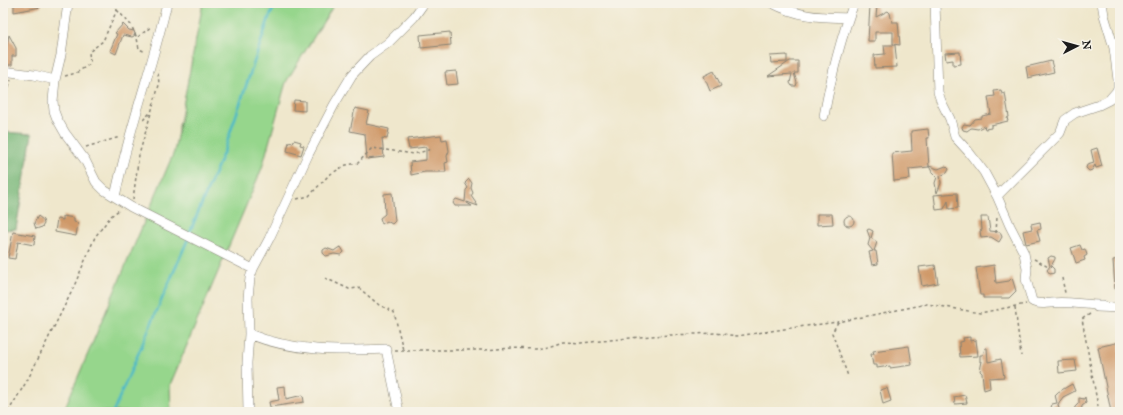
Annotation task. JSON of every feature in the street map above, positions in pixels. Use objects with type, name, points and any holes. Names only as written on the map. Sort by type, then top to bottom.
[{"type":"street","points":[[68,3],[61,55],[55,80],[53,101],[54,111],[66,133],[86,160],[96,182],[104,190],[131,207],[253,269]]},
{"type":"street","points":[[115,197],[129,136],[158,41],[167,3]]},
{"type":"street","points":[[248,412],[248,298],[250,278],[253,269],[269,239],[311,148],[352,75],[370,56],[393,38],[414,17],[424,3]]},
{"type":"street","points":[[772,3],[797,14],[816,17],[848,18]]},
{"type":"street","points":[[824,116],[833,70],[848,18],[854,3]]},
{"type":"street","points":[[935,3],[938,92],[940,101],[950,119],[955,137],[984,172],[1024,253],[1031,299],[1033,302],[1038,304],[1059,302],[1102,305]]},
{"type":"street","points":[[997,196],[1060,133],[1065,120],[1075,113],[1109,100],[1116,92],[1118,80],[1114,48],[1102,3]]},
{"type":"street","points":[[3,71],[34,75],[55,80]]},
{"type":"street","points":[[1102,305],[1097,307],[1120,308]]},
{"type":"street","points":[[249,334],[282,345],[301,348],[341,350],[386,349],[399,412]]},
{"type":"path","points":[[55,80],[76,73],[90,64],[89,52],[103,41],[117,10],[114,3]]},
{"type":"path","points":[[137,38],[154,25]]},
{"type":"path","points":[[3,104],[14,72]]},
{"type":"path","points":[[142,121],[151,112]]},
{"type":"path","points":[[78,149],[112,138],[129,136]]},
{"type":"path","points":[[287,201],[309,196],[329,175],[346,165],[358,163],[372,148],[414,154],[432,149]]},
{"type":"path","points":[[8,412],[28,379],[72,291],[95,237],[111,216],[122,208]]},
{"type":"path","points":[[1024,253],[1050,268]]},
{"type":"path","points":[[324,278],[350,289],[359,288],[379,305],[394,312],[403,350]]},
{"type":"path","points":[[1062,278],[1066,303]]},
{"type":"path","points":[[386,349],[535,349],[548,347],[563,342],[580,343],[650,336],[716,333],[737,336],[838,322],[927,304],[980,313],[1015,307],[1033,302]]},
{"type":"path","points":[[1099,412],[1082,319],[1102,305]]},
{"type":"path","points":[[1015,307],[1021,356]]},
{"type":"path","points":[[838,322],[832,334],[848,376]]},
{"type":"green space","points":[[203,3],[335,3],[286,82],[262,168],[170,385],[171,412],[63,412],[174,152]]},
{"type":"green space","points":[[3,132],[32,134],[16,229],[3,230],[3,188],[5,174],[3,168]]},
{"type":"building","points":[[41,3],[41,7],[14,12],[14,4]]},
{"type":"building","points":[[870,5],[877,6],[876,17],[888,11],[892,22],[898,22],[900,45],[893,44],[893,32],[875,32],[875,41],[868,41]]},
{"type":"building","points":[[123,24],[129,30],[134,31],[135,34],[132,37],[123,35],[116,54],[110,51],[117,34],[115,33]]},
{"type":"building","points":[[450,32],[451,45],[421,48],[420,35]]},
{"type":"building","points":[[9,35],[16,48],[16,56],[12,56],[12,65],[6,65],[6,49]]},
{"type":"building","points":[[884,45],[895,45],[897,67],[875,68],[874,55],[885,54]]},
{"type":"building","points":[[960,52],[961,64],[953,65],[953,60],[946,61],[945,53]]},
{"type":"building","points":[[787,55],[787,62],[771,63],[770,56]]},
{"type":"building","points":[[790,61],[798,61],[798,73],[794,73],[797,83],[796,86],[792,86],[790,83],[792,74],[768,76]]},
{"type":"building","points":[[1051,61],[1054,72],[1028,78],[1026,67]]},
{"type":"building","points":[[456,71],[458,84],[447,85],[445,72]]},
{"type":"building","points":[[714,71],[721,86],[710,91],[704,76]]},
{"type":"building","points":[[1001,90],[1002,94],[1005,93],[1009,117],[1007,118],[1008,121],[991,125],[991,128],[985,129],[984,126],[978,129],[971,128],[967,131],[963,130],[962,127],[964,124],[970,125],[975,119],[991,114],[988,97],[995,96],[994,91]]},
{"type":"building","points":[[294,100],[305,101],[305,111],[293,110]]},
{"type":"building","points":[[355,108],[369,111],[366,124],[389,129],[387,139],[382,138],[384,157],[367,159],[365,134],[350,131]]},
{"type":"building","points":[[928,129],[929,138],[927,138],[929,167],[909,169],[910,179],[894,181],[892,153],[912,151],[911,131]]},
{"type":"building","points":[[441,135],[442,140],[447,139],[449,151],[447,156],[448,162],[445,163],[446,172],[425,172],[411,175],[410,162],[426,160],[426,147],[409,149],[407,139]]},
{"type":"building","points":[[294,140],[301,142],[300,145],[304,146],[301,155],[287,151],[289,142],[293,143]]},
{"type":"building","points":[[1097,148],[1102,166],[1096,168],[1095,165],[1092,170],[1089,171],[1086,168],[1087,165],[1094,163],[1091,150]]},
{"type":"building","points":[[929,166],[938,169],[946,166],[949,169],[947,173],[940,176],[941,183],[937,193],[935,183],[937,177]]},
{"type":"building","points":[[469,179],[472,183],[471,188],[473,193],[471,196],[478,206],[467,202],[472,206],[455,206],[453,203],[456,199],[465,202],[466,190],[468,188],[465,183]]},
{"type":"building","points":[[392,193],[395,221],[392,224],[387,221],[382,224],[380,218],[385,214],[384,194]]},
{"type":"building","points":[[957,193],[958,208],[949,209],[948,201],[944,209],[936,210],[934,195]]},
{"type":"building","points":[[817,214],[832,214],[833,224],[817,225]]},
{"type":"building","points":[[38,216],[43,220],[44,224],[42,227],[36,229],[34,223]]},
{"type":"building","points":[[63,216],[74,218],[74,222],[78,223],[76,236],[55,232],[57,219],[63,220]]},
{"type":"building","points":[[847,216],[851,216],[853,217],[853,225],[847,226],[844,223],[844,219]]},
{"type":"building","points":[[981,217],[988,217],[990,231],[1000,232],[1002,237],[999,242],[991,237],[981,238]]},
{"type":"building","points":[[1040,222],[1041,229],[1037,230],[1040,241],[1026,244],[1023,231],[1032,229],[1031,224]]},
{"type":"building","points":[[869,229],[873,231],[871,238],[877,242],[874,251],[876,251],[878,264],[872,265],[869,252],[873,251],[868,245],[870,238],[867,230]]},
{"type":"building","points":[[13,232],[35,236],[34,245],[18,242],[15,259],[8,258]]},
{"type":"building","points":[[1080,245],[1082,250],[1085,249],[1087,255],[1084,257],[1085,260],[1076,263],[1071,248]]},
{"type":"building","points":[[341,247],[344,252],[341,255],[334,254],[326,256],[323,253],[323,250],[326,248],[334,251]]},
{"type":"building","points":[[1051,256],[1055,257],[1055,259],[1051,266],[1054,269],[1054,273],[1050,274],[1047,270],[1050,266],[1048,258]]},
{"type":"building","points":[[1120,259],[1120,289],[1115,289],[1113,260]]},
{"type":"building","points":[[935,265],[938,283],[922,286],[919,267]]},
{"type":"building","points":[[994,265],[996,283],[1009,281],[1012,278],[1016,291],[1009,298],[983,298],[983,295],[980,295],[976,268]]},
{"type":"building","points":[[970,337],[970,341],[976,340],[978,356],[960,357],[959,342],[964,341],[963,338]]},
{"type":"building","points":[[1120,342],[1120,412],[1111,412],[1098,347]]},
{"type":"building","points":[[909,346],[912,365],[877,368],[877,365],[873,365],[871,354],[874,354],[873,351]]},
{"type":"building","points":[[985,348],[987,348],[988,362],[1001,359],[1004,377],[989,378],[990,388],[984,390],[982,373],[980,371],[982,361],[980,362],[980,355],[983,355]]},
{"type":"building","points":[[1075,360],[1077,371],[1059,373],[1058,361]]},
{"type":"building","points":[[1072,384],[1075,391],[1063,397],[1058,404],[1059,409],[1053,412],[1051,408],[1052,404],[1057,403],[1055,395]]},
{"type":"building","points":[[285,386],[286,399],[303,395],[304,402],[270,407],[269,402],[279,400],[277,387]]},
{"type":"building","points":[[887,388],[891,401],[883,404],[880,390]]},
{"type":"building","points":[[965,395],[967,403],[955,404],[954,397]]},
{"type":"building","points":[[1085,397],[1086,403],[1082,406],[1081,412],[1074,412],[1075,407],[1079,403],[1079,398],[1084,399]]},
{"type":"waterway","points":[[189,234],[224,151],[269,18],[276,3]]},
{"type":"waterway","points":[[113,412],[188,239]]}]
